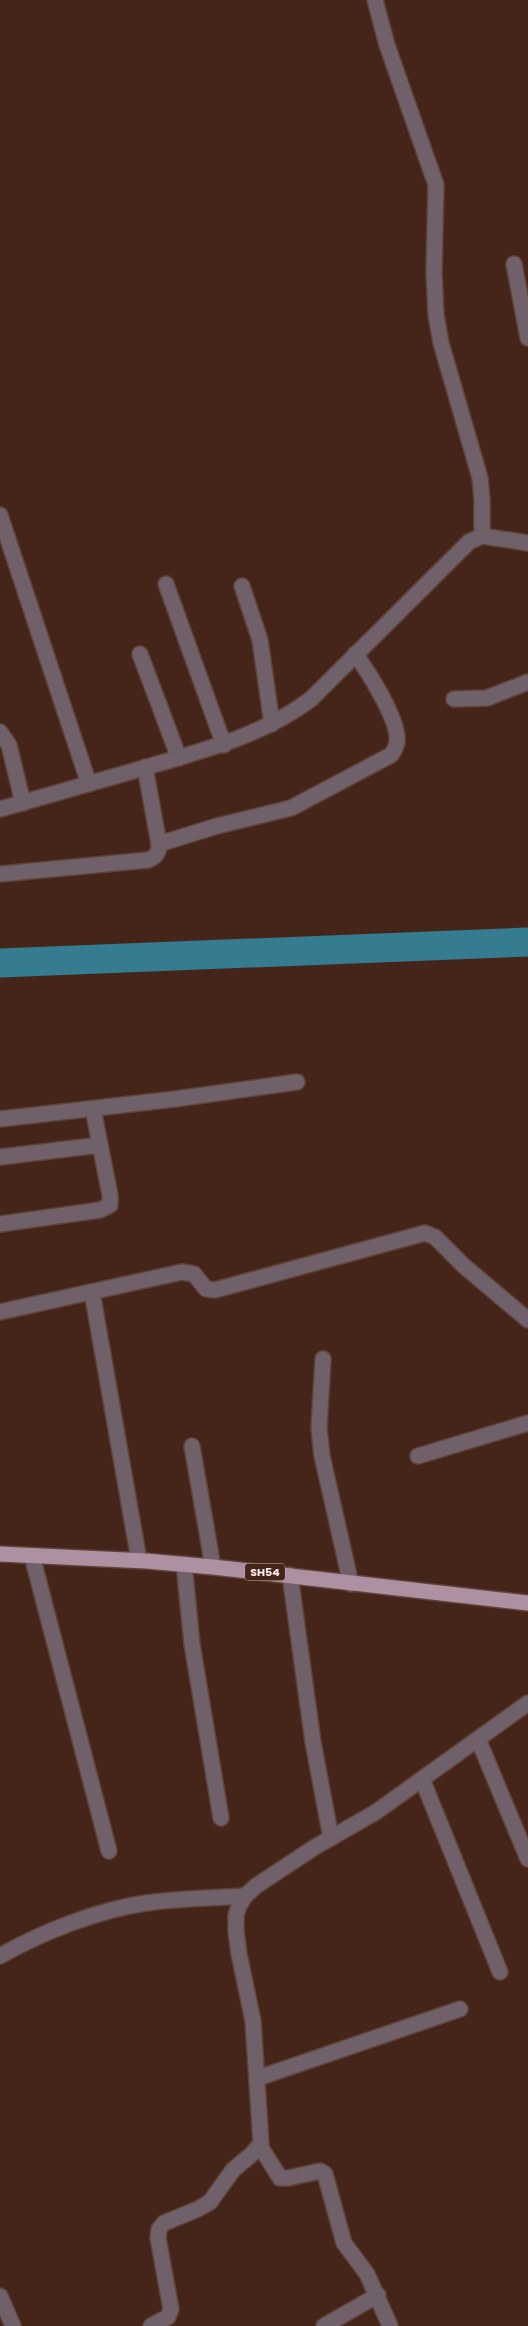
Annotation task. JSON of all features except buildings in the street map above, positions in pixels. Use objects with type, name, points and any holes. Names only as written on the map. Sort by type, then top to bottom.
[{"type":"main road","name":"SH54","points":[[0,1554],[139,1560],[184,1564],[528,1603]]},
{"type":"street","points":[[375,0],[387,45],[436,184],[434,290],[436,315],[441,343],[480,478],[482,536]]},
{"type":"street","points":[[514,264],[528,338]]},
{"type":"street","points":[[0,515],[89,784]]},
{"type":"street","points":[[0,809],[224,745],[272,724],[292,713],[311,699],[469,542],[482,536],[518,543],[528,543]]},
{"type":"street","points":[[166,584],[224,745]]},
{"type":"street","points":[[242,586],[260,640],[272,724]]},
{"type":"street","points":[[140,654],[179,758]]},
{"type":"street","points":[[159,844],[217,826],[291,808],[391,755],[397,742],[396,732],[374,681],[355,654]]},
{"type":"street","points":[[454,699],[487,698],[528,682]]},
{"type":"street","points":[[0,732],[11,751],[23,802]]},
{"type":"street","points":[[0,874],[148,860],[157,854],[159,844],[145,767]]},
{"type":"street","points":[[0,1119],[93,1109],[297,1082]]},
{"type":"street","points":[[0,1224],[100,1210],[108,1207],[111,1201],[93,1109]]},
{"type":"street","points":[[0,1157],[100,1146]]},
{"type":"street","points":[[0,1312],[182,1272],[194,1274],[206,1288],[211,1290],[425,1233],[435,1236],[464,1266],[528,1320]]},
{"type":"street","points":[[92,1292],[139,1560]]},
{"type":"street","points":[[323,1359],[319,1428],[322,1456],[351,1584]]},
{"type":"street","points":[[418,1456],[528,1423]]},
{"type":"street","points":[[192,1446],[213,1567]]},
{"type":"street","points":[[32,1556],[109,1851]]},
{"type":"street","points":[[184,1564],[192,1644],[221,1818]]},
{"type":"street","points":[[290,1575],[305,1685],[330,1838]]},
{"type":"street","points":[[390,2326],[378,2295],[362,2266],[344,2243],[324,2173],[320,2171],[280,2178],[260,2146],[258,2078],[252,2021],[238,1954],[236,1915],[245,1896],[256,1886],[330,1838],[376,1812],[528,1703]]},
{"type":"street","points":[[478,1739],[528,1859]]},
{"type":"street","points":[[422,1779],[500,1972]]},
{"type":"street","points":[[0,1956],[38,1937],[124,1907],[168,1901],[245,1896]]},
{"type":"street","points":[[258,2078],[460,2010]]},
{"type":"street","points":[[151,2326],[168,2317],[171,2309],[158,2238],[159,2229],[164,2224],[210,2202],[233,2170],[260,2146]]},
{"type":"street","points":[[324,2326],[378,2295]]},
{"type":"street","points":[[0,2296],[13,2326]]},
{"type":"waterway","points":[[0,963],[528,942]]}]
